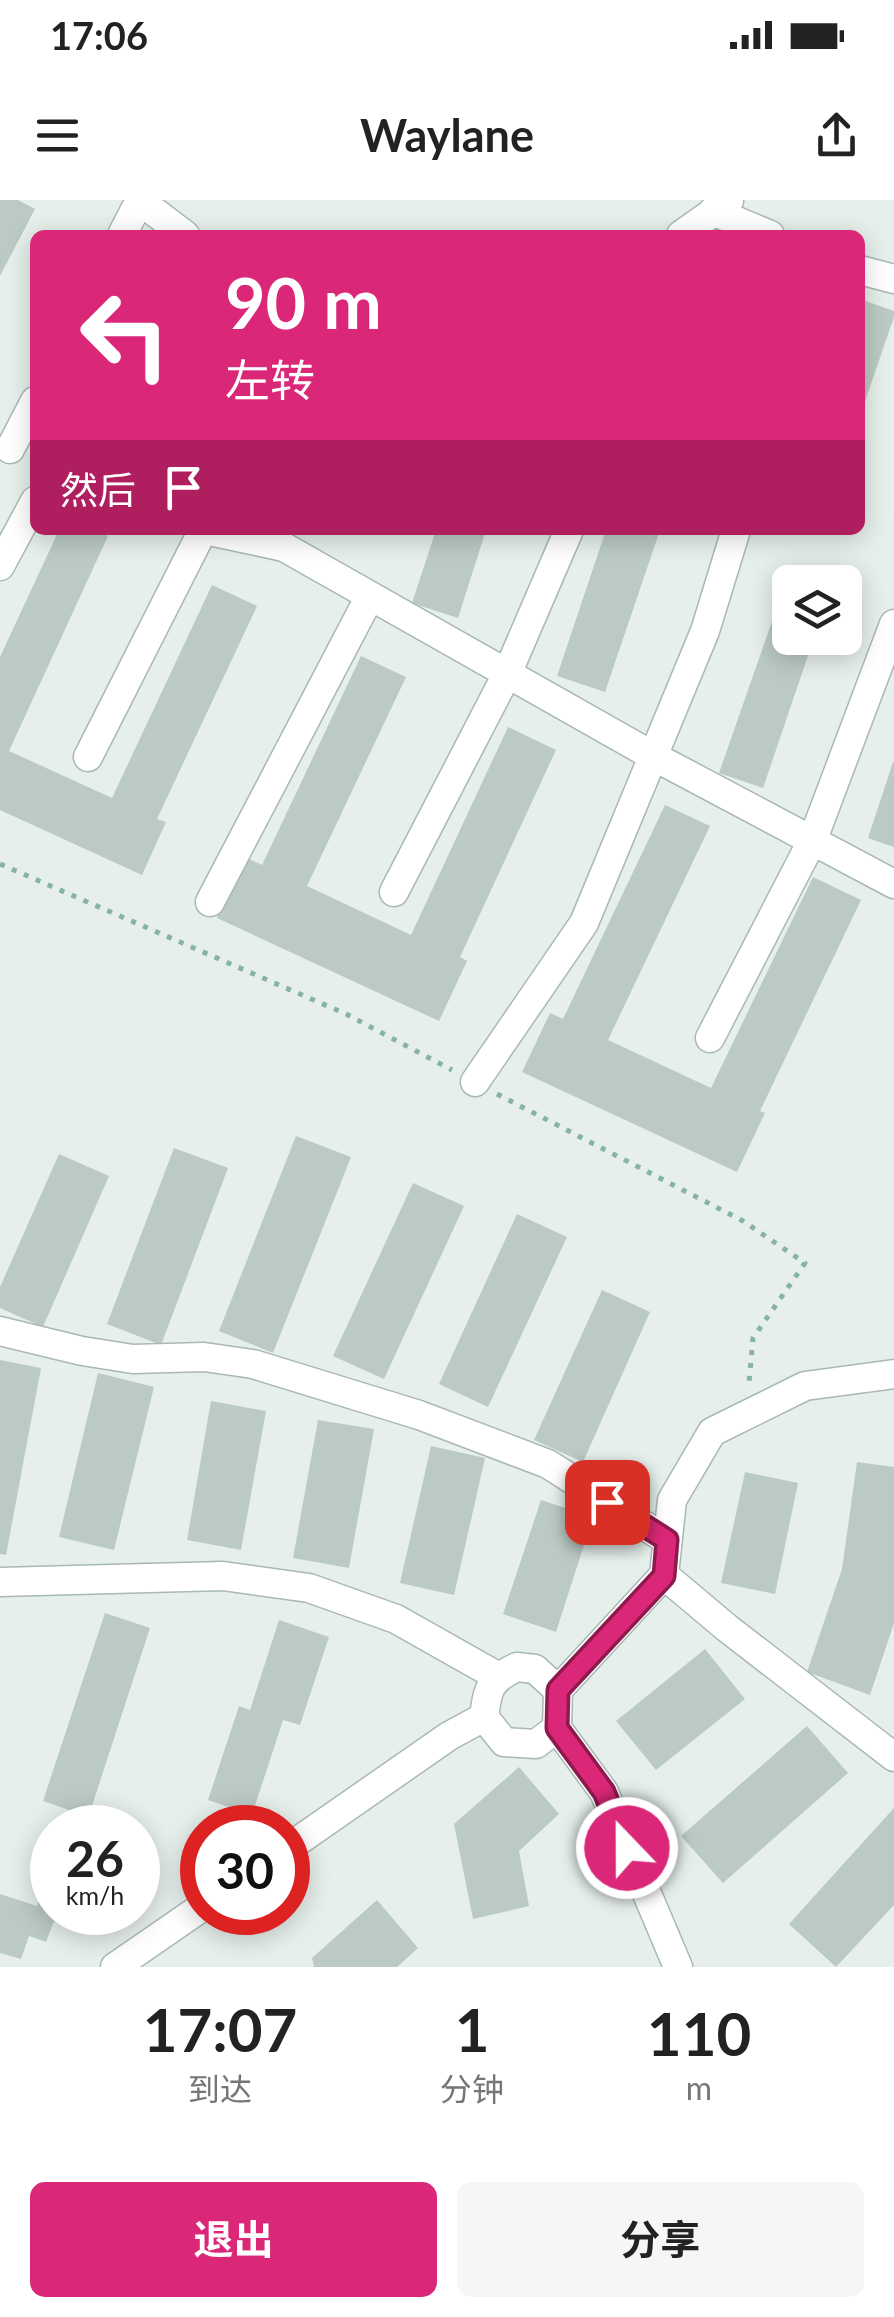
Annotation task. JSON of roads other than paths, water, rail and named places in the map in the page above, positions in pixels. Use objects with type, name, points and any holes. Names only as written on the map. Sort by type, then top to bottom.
[{"type":"street","points":[[125,230],[140,200],[179,230]]},
{"type":"street","points":[[688,230],[721,206],[762,230]]},
{"type":"street","points":[[865,271],[894,279]]},
{"type":"street","points":[[15,452],[30,414]]},
{"type":"street","points":[[0,566],[30,510]]},
{"type":"street","points":[[88,756],[201,535]]},
{"type":"street","points":[[253,535],[292,539],[370,596],[653,756],[894,884]]},
{"type":"street","points":[[394,892],[507,674],[567,535]]},
{"type":"street","points":[[476,1082],[584,924],[704,631],[734,535]]},
{"type":"street","points":[[210,902],[370,596]]},
{"type":"street","points":[[710,1038],[813,839],[894,624]]},
{"type":"street","points":[[0,1331],[133,1359],[204,1356],[252,1364],[419,1415],[548,1464],[667,1540]]},
{"type":"street","points":[[678,1967],[604,1792],[557,1728],[558,1690],[664,1576],[672,1500],[712,1432],[805,1386],[894,1374]]},
{"type":"street","points":[[0,1582],[223,1576],[309,1588],[396,1619],[497,1676]]},
{"type":"street","points":[[664,1576],[894,1757]]},
{"type":"street","points":[[557,1728],[536,1744],[504,1742],[484,1717],[487,1695],[497,1676],[516,1667],[535,1669],[558,1690]]},
{"type":"street","points":[[310,1833],[450,1736],[484,1717]]},
{"type":"street","points":[[115,1967],[180,1922]]}]
